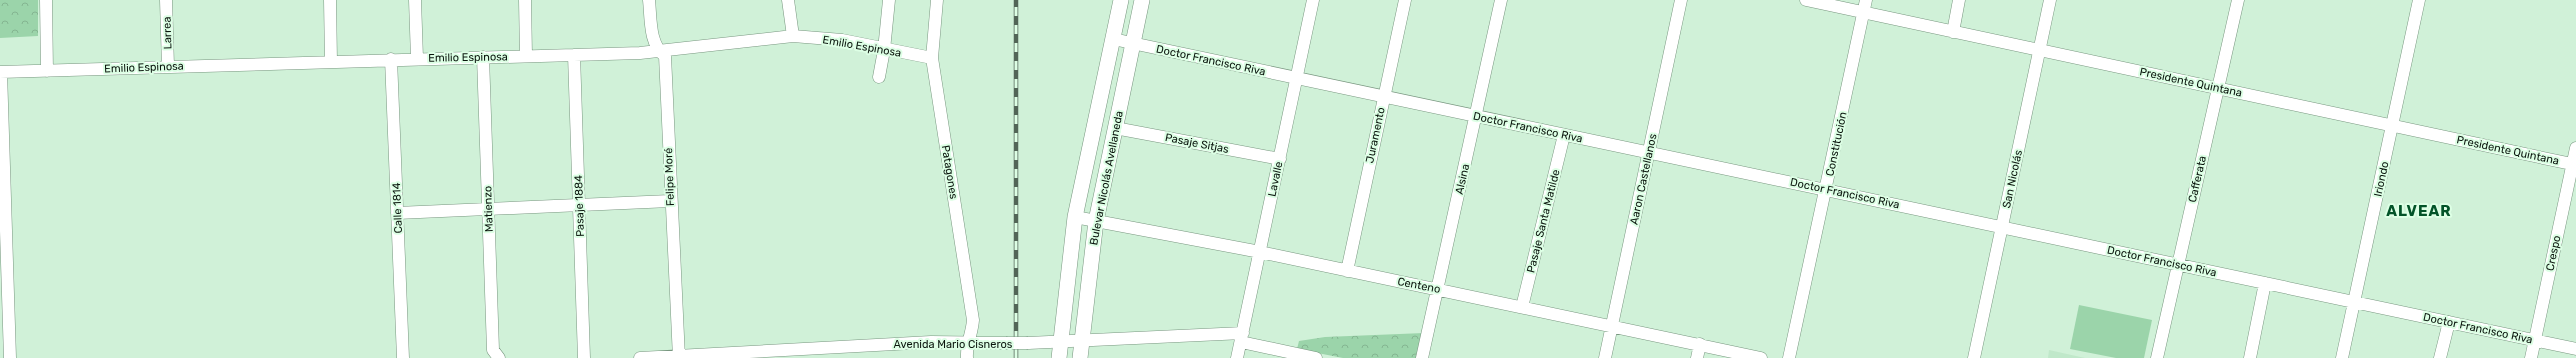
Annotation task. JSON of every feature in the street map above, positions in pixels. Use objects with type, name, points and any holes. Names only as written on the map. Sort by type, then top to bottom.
[{"type":"main road","name":"Bulevar Nicolás Avellaneda","points":[[1059,358],[1075,217],[1121,0]]},
{"type":"main road","name":"Bulevar Nicolás Avellaneda","points":[[1080,358],[1096,221],[1142,0]]},
{"type":"street","points":[[46,0],[47,71]]},
{"type":"street","name":"Larrea","points":[[166,0],[168,66]]},
{"type":"street","points":[[330,0],[331,61]]},
{"type":"street","points":[[415,0],[417,58]]},
{"type":"street","points":[[525,0],[526,55]]},
{"type":"street","name":"Felipe Moré","points":[[649,0],[658,51],[665,56],[670,201],[679,357]]},
{"type":"street","points":[[788,0],[793,36]]},
{"type":"street","points":[[879,77],[884,50],[889,0]]},
{"type":"street","name":"Patagones","points":[[937,0],[932,58],[973,320],[972,332],[967,342],[967,358]]},
{"type":"street","name":"Lavalle","points":[[1237,358],[1313,0]]},
{"type":"street","name":"Juramento","points":[[1347,271],[1383,96],[1405,0]]},
{"type":"street","name":"Alsina","points":[[1422,358],[1501,0]]},
{"type":"street","name":"Aaron Castellanos","points":[[1605,358],[1681,0]]},
{"type":"street","name":"Presidente Quintana","points":[[1806,0],[2574,164]]},
{"type":"street","name":"Constitución","points":[[1789,358],[1866,0]]},
{"type":"street","points":[[1953,32],[1959,0]]},
{"type":"street","name":"San Nicolás","points":[[1974,358],[2050,0]]},
{"type":"street","name":"Cafferata","points":[[2158,358],[2177,264],[2238,0]]},
{"type":"street","name":"Iriondo","points":[[2342,358],[2419,0]]},
{"type":"street","name":"Emilio Espinosa","points":[[0,72],[417,58],[574,55],[658,51],[793,36],[842,40],[884,50],[932,58]]},
{"type":"street","name":"Doctor Francisco Riva","points":[[1113,39],[2576,349]]},
{"type":"street","name":"Pasaje 1884","points":[[574,55],[584,358]]},
{"type":"street","name":"Matienzo","points":[[484,57],[493,350],[499,358]]},
{"type":"street","name":"Calle 1814","points":[[391,59],[403,358]]},
{"type":"street","points":[[0,72],[3,224],[10,358]]},
{"type":"street","name":"Pasaje Sitjas","points":[[1115,128],[1280,159]]},
{"type":"street","name":"Pasaje Santa Matilde","points":[[1522,307],[1564,134]]},
{"type":"street","name":"Crespo","points":[[2531,358],[2574,164],[2576,148]]},
{"type":"street","points":[[397,213],[670,201]]},
{"type":"street","name":"Centeno","points":[[1075,217],[1260,252],[1761,358]]},
{"type":"street","points":[[2250,358],[2265,283]]},
{"type":"street","points":[[2440,358],[2449,322]]},
{"type":"street","name":"Avenida Mario Cisneros","points":[[640,358],[931,342],[1028,343],[1081,340],[1242,338],[1316,358]]},
{"type":"street","points":[[1697,358],[1700,344]]},
{"type":"shaded area","points":[[2049,350],[2085,358],[2048,358]]},
{"type":"green space","points":[[0,0],[38,0],[38,36],[0,38]]},
{"type":"green space","points":[[2079,305],[2152,320],[2144,358],[2116,358],[2070,349]]},
{"type":"green space","points":[[1424,333],[1419,358],[1343,358],[1297,349],[1299,341],[1325,337]]},
{"type":"railway","points":[[1016,0],[1016,358]]},
{"type":"district","name":"ALVEAR","points":[[2419,211]]}]
